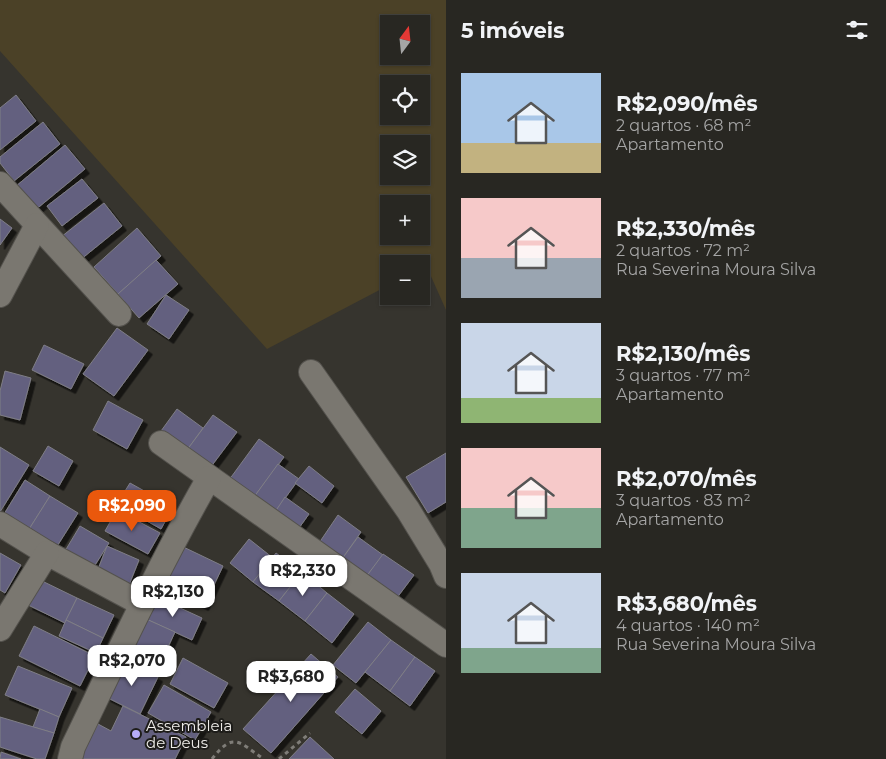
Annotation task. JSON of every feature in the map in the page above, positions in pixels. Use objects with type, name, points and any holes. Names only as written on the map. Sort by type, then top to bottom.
[{"type":"street","points":[[0,184],[119,314]]},
{"type":"street","points":[[0,295],[37,225]]},
{"type":"street","points":[[311,372],[408,510],[441,564],[446,576]]},
{"type":"street","points":[[161,443],[446,645]]},
{"type":"street","points":[[70,759],[142,604],[209,478]]},
{"type":"street","points":[[0,524],[47,553],[142,604]]},
{"type":"street","points":[[0,629],[47,553]]},
{"type":"path","points":[[279,759],[310,733]]},
{"type":"path","points":[[212,759],[223,745],[237,742],[264,759]]},
{"type":"shaded area","points":[[0,0],[446,0],[446,310],[430,274],[430,255],[380,255],[380,290],[267,349],[0,51]]},
{"type":"building","points":[[16,95],[36,121],[0,150],[0,108]]},
{"type":"building","points":[[43,122],[60,144],[14,181],[0,163],[0,157]]},
{"type":"building","points":[[65,145],[85,169],[34,211],[15,187]]},
{"type":"building","points":[[82,179],[98,198],[62,226],[47,206]]},
{"type":"building","points":[[104,203],[122,226],[80,260],[61,237]]},
{"type":"building","points":[[0,219],[12,228],[0,245]]},
{"type":"building","points":[[137,228],[161,256],[118,294],[94,267]]},
{"type":"building","points":[[156,260],[178,284],[139,318],[118,294]]},
{"type":"building","points":[[166,295],[189,310],[169,339],[147,324]]},
{"type":"building","points":[[117,328],[148,350],[114,396],[83,374]]},
{"type":"building","points":[[44,345],[84,364],[71,389],[32,370]]},
{"type":"building","points":[[5,371],[31,378],[20,420],[0,415],[0,391]]},
{"type":"building","points":[[108,401],[143,420],[127,449],[93,430]]},
{"type":"building","points":[[177,409],[203,428],[187,450],[161,431]]},
{"type":"building","points":[[213,415],[237,432],[210,468],[187,450]]},
{"type":"building","points":[[259,439],[284,457],[254,497],[229,480]]},
{"type":"building","points":[[48,446],[73,461],[59,486],[33,471]]},
{"type":"building","points":[[0,447],[29,465],[0,512]]},
{"type":"building","points":[[446,453],[446,502],[428,513],[406,477]]},
{"type":"building","points":[[278,464],[299,479],[275,512],[254,497]]},
{"type":"building","points":[[309,466],[334,486],[322,503],[295,483]]},
{"type":"building","points":[[25,480],[50,496],[26,534],[1,519]]},
{"type":"building","points":[[130,483],[173,507],[161,529],[117,504]]},
{"type":"building","points":[[50,496],[78,513],[54,551],[26,534]]},
{"type":"building","points":[[285,497],[309,514],[299,528],[275,512]]},
{"type":"building","points":[[117,510],[160,533],[148,554],[105,531]]},
{"type":"building","points":[[338,515],[361,532],[342,559],[319,543]]},
{"type":"building","points":[[80,526],[109,543],[90,573],[62,556]]},
{"type":"building","points":[[358,537],[383,555],[366,577],[342,559]]},
{"type":"building","points":[[249,539],[273,558],[253,582],[230,563]]},
{"type":"building","points":[[175,543],[223,566],[204,606],[156,583]]},
{"type":"building","points":[[107,546],[139,560],[127,590],[95,577]]},
{"type":"building","points":[[0,553],[21,565],[5,593],[0,590]]},
{"type":"building","points":[[276,553],[302,572],[279,601],[253,582]]},
{"type":"building","points":[[383,554],[414,575],[396,599],[366,577]]},
{"type":"building","points":[[302,572],[327,593],[305,621],[279,601]]},
{"type":"building","points":[[40,580],[77,598],[65,623],[28,605]]},
{"type":"building","points":[[327,593],[354,614],[332,643],[305,621]]},
{"type":"building","points":[[154,596],[202,618],[192,640],[144,618]]},
{"type":"building","points":[[77,598],[114,615],[103,638],[66,620]]},
{"type":"building","points":[[144,618],[175,632],[157,671],[126,656]]},
{"type":"building","points":[[66,620],[103,638],[96,653],[59,636]]},
{"type":"building","points":[[368,622],[391,640],[356,683],[333,665]]},
{"type":"building","points":[[34,626],[95,656],[80,686],[19,656]]},
{"type":"building","points":[[391,640],[415,657],[390,691],[365,672]]},
{"type":"building","points":[[311,654],[338,677],[271,753],[243,729]]},
{"type":"building","points":[[415,657],[435,671],[410,706],[390,691]]},
{"type":"building","points":[[183,658],[228,683],[214,708],[170,684]]},
{"type":"building","points":[[125,660],[158,677],[140,714],[106,697]]},
{"type":"building","points":[[18,666],[72,688],[59,717],[5,695]]},
{"type":"building","points":[[164,685],[211,712],[195,740],[148,713]]},
{"type":"building","points":[[355,689],[381,711],[362,734],[335,712]]},
{"type":"building","name":"Assembleia de Deus","points":[[123,706],[186,737],[175,759],[80,759],[98,724],[111,731]]},
{"type":"building","points":[[40,709],[59,717],[54,733],[33,727]]},
{"type":"building","points":[[0,717],[54,733],[45,759],[37,759],[0,747]]},
{"type":"building","points":[[310,737],[334,759],[289,759]]},
{"type":"building","points":[[1,752],[21,759],[0,759]]},
{"type":"place","name":"Assembleia de Deus","points":[[136,734]]}]
